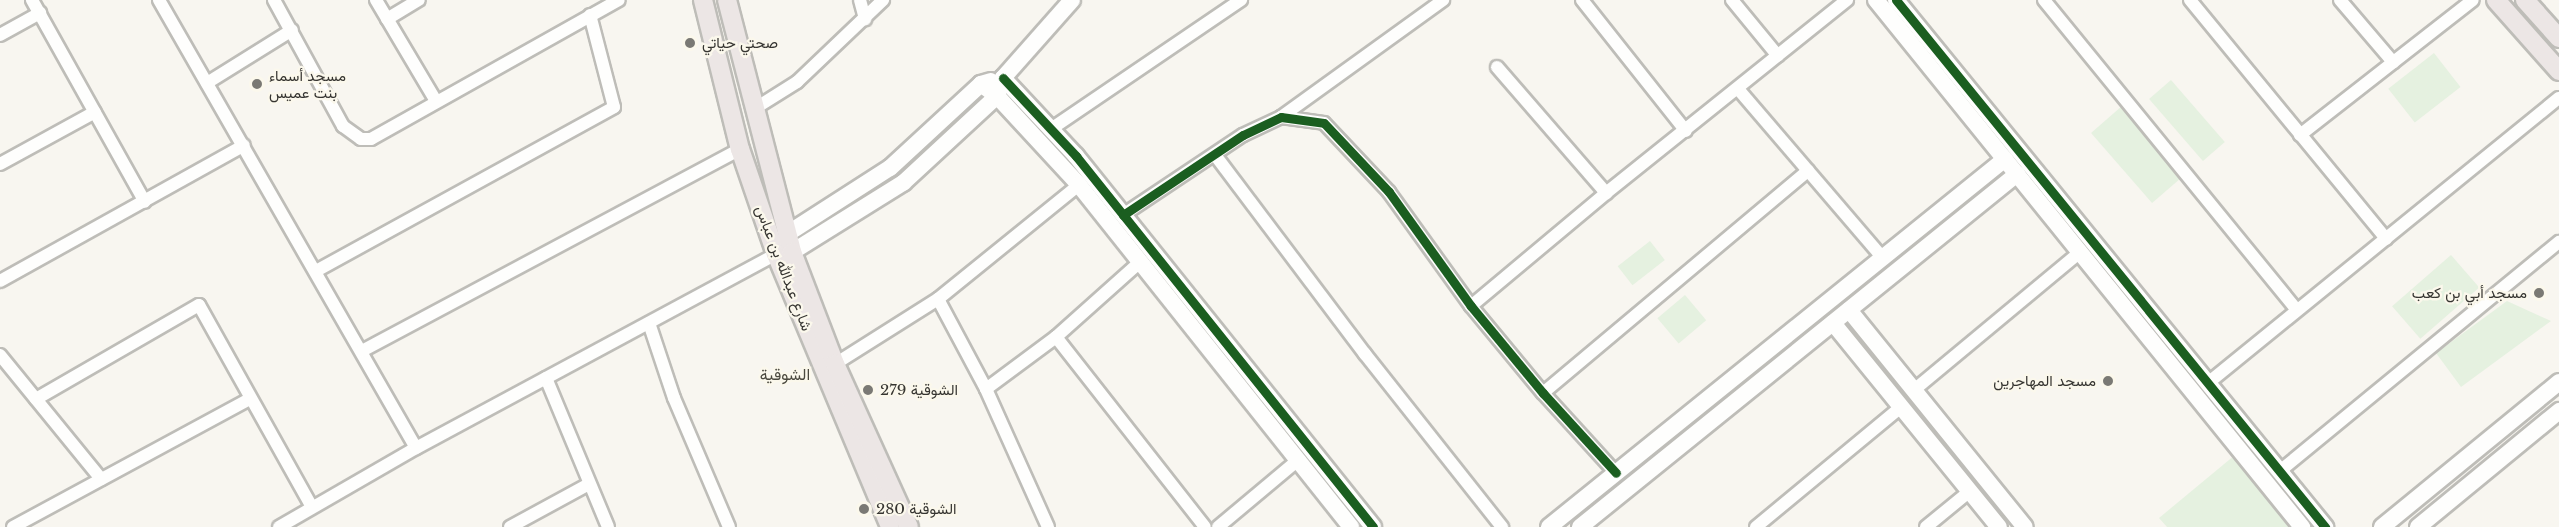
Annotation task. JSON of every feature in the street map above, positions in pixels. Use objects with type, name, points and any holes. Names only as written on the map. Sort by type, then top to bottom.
[{"type":"main road","name":"شارع عبدالله بن عباس","points":[[703,0],[740,149],[784,253],[909,527]]},
{"type":"main road","name":"شارع عبدالله بن عباس","points":[[727,0],[788,234],[784,253],[890,527]]},
{"type":"main road","points":[[2496,0],[2559,71]]},
{"type":"main road","points":[[2525,0],[2559,38]]},
{"type":"street","points":[[32,0],[145,202]]},
{"type":"street","points":[[159,0],[416,448]]},
{"type":"street","points":[[274,0],[343,126],[361,139],[371,139],[619,0]]},
{"type":"street","points":[[376,0],[436,101]]},
{"type":"street","points":[[387,19],[419,0]]},
{"type":"street","points":[[860,0],[865,19]]},
{"type":"street","points":[[754,109],[797,82],[883,0]]},
{"type":"street","points":[[279,527],[416,448],[649,322],[784,253],[903,183],[996,96],[1003,78],[1072,0]]},
{"type":"street","points":[[1051,129],[1241,0]]},
{"type":"street","points":[[1123,215],[1243,135],[1281,117],[1443,0]]},
{"type":"street","points":[[1582,0],[1686,131]]},
{"type":"street","points":[[1732,0],[1778,56]]},
{"type":"street","points":[[1471,306],[1606,193],[1847,0]]},
{"type":"street","points":[[1876,0],[2302,527]]},
{"type":"street","points":[[1896,0],[2325,527]]},
{"type":"street","points":[[2044,0],[2297,310]]},
{"type":"street","points":[[2190,0],[2386,239]]},
{"type":"street","points":[[2340,0],[2393,62]]},
{"type":"street","points":[[2300,135],[2473,0]]},
{"type":"street","points":[[0,35],[40,13]]},
{"type":"street","points":[[316,271],[614,107],[590,15]]},
{"type":"street","points":[[207,83],[292,30]]},
{"type":"street","points":[[1497,67],[1606,193]]},
{"type":"street","points":[[788,234],[890,168],[981,84],[1003,78]]},
{"type":"street","points":[[1003,78],[1051,129],[1123,215],[1373,527]]},
{"type":"street","points":[[981,84],[996,96],[1079,185],[1351,527]]},
{"type":"street","points":[[1738,89],[1882,258]]},
{"type":"street","points":[[2208,383],[2559,98]]},
{"type":"street","points":[[0,164],[95,112]]},
{"type":"street","points":[[1281,117],[1324,123],[1389,192],[1471,306],[1543,393],[1616,473]]},
{"type":"street","points":[[0,281],[244,145]]},
{"type":"street","points":[[362,351],[740,149]]},
{"type":"street","points":[[1215,155],[1365,354],[1502,527]]},
{"type":"street","points":[[1549,527],[2005,159]]},
{"type":"street","points":[[1543,393],[1808,171]]},
{"type":"street","points":[[1580,527],[2017,174]]},
{"type":"street","points":[[835,364],[938,299],[1079,185]]},
{"type":"street","points":[[2280,471],[2559,242]]},
{"type":"street","points":[[1914,390],[2080,252]]},
{"type":"street","points":[[986,389],[1056,337],[1140,262]]},
{"type":"street","points":[[938,299],[986,389],[1048,527]]},
{"type":"street","points":[[36,399],[199,305],[312,507]]},
{"type":"street","points":[[1849,310],[2025,527]]},
{"type":"street","points":[[649,322],[674,398],[729,527]]},
{"type":"street","points":[[1833,323],[1999,527]]},
{"type":"street","points":[[1056,337],[1205,527]]},
{"type":"street","points":[[0,355],[101,479]]},
{"type":"street","points":[[546,378],[608,527]]},
{"type":"street","points":[[2382,527],[2559,382]]},
{"type":"street","points":[[13,527],[250,399]]},
{"type":"street","points":[[1756,527],[1901,407]]},
{"type":"street","points":[[2418,527],[2558,412]]},
{"type":"street","points":[[1218,527],[1298,460]]},
{"type":"street","points":[[510,527],[589,484]]},
{"type":"street","points":[[1926,527],[1970,491]]},
{"type":"green space","points":[[2434,53],[2460,87],[2415,123],[2388,89]]},
{"type":"green space","points":[[2171,80],[2225,142],[2203,161],[2149,99]]},
{"type":"green space","points":[[2122,106],[2183,176],[2152,203],[2091,133]]},
{"type":"green space","points":[[1650,241],[1665,260],[1632,285],[1618,266]]},
{"type":"green space","points":[[2451,255],[2479,287],[2420,339],[2392,306]]},
{"type":"green space","points":[[1685,295],[1706,320],[1679,343],[1657,318]]},
{"type":"green space","points":[[2507,301],[2551,321],[2461,387],[2436,353]]},
{"type":"green space","points":[[2235,455],[2295,527],[2167,527],[2159,518]]},
{"type":"cycle path","points":[[1896,0],[2325,527]]},
{"type":"cycle path","points":[[1003,78],[1076,156],[1373,527]]},
{"type":"cycle path","points":[[1123,215],[1243,135],[1281,117],[1324,123],[1389,192],[1471,306],[1543,393],[1616,473]]},
{"type":"place","name":"صحتي حياتي","points":[[690,43]]},
{"type":"place","name":"مسجد أسماء بنت عميس","points":[[257,84]]},
{"type":"place","name":"مسجد أبي بن كعب","points":[[2539,293]]},
{"type":"place","name":"مسجد المهاجرين","points":[[2108,381]]},
{"type":"place","name":"الشوقية 279","points":[[868,390]]},
{"type":"place","name":"الشوقية 280","points":[[864,509]]},
{"type":"district","name":"الشوقية","points":[[785,374]]}]
